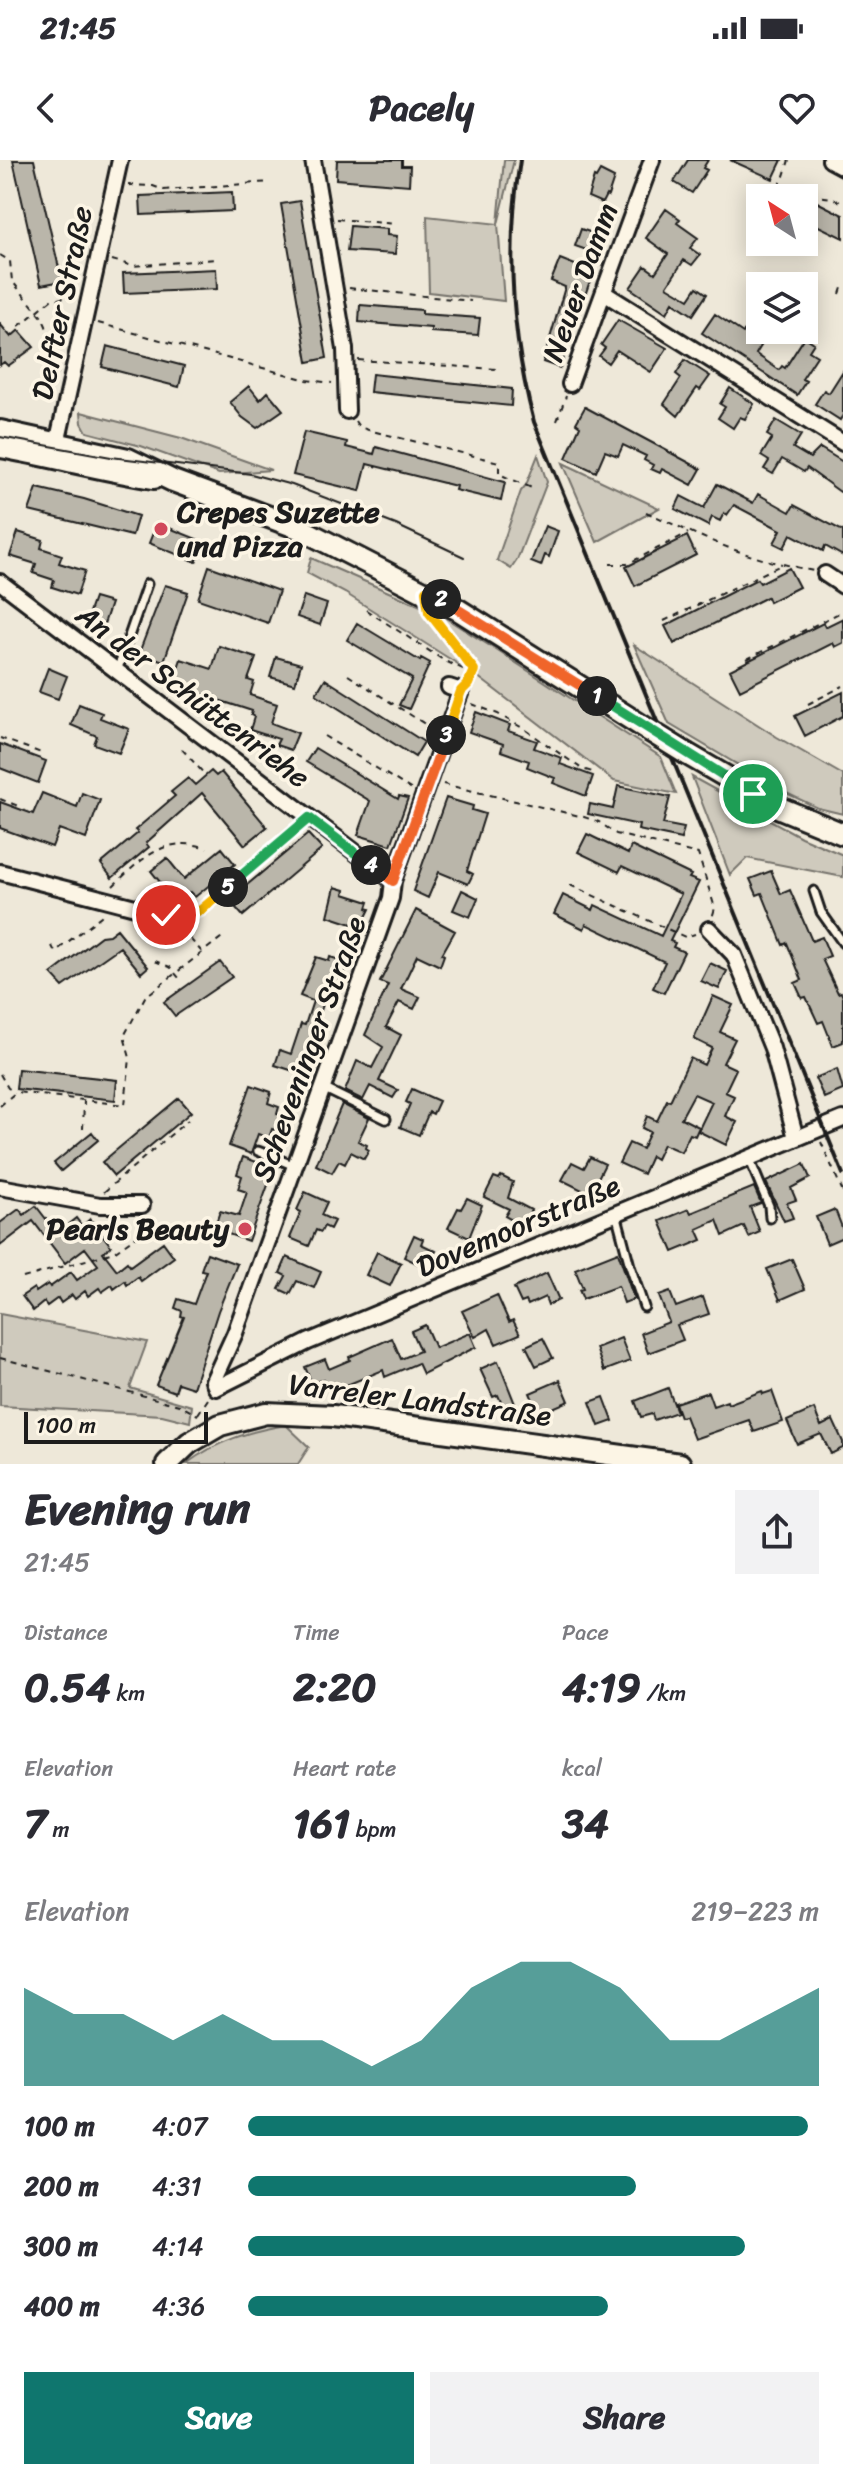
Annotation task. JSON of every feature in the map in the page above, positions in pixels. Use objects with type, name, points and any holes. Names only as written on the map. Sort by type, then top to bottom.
[{"type":"main road","points":[[0,431],[56,450]]},
{"type":"main road","points":[[0,447],[128,459],[173,481],[301,529],[426,591],[540,659],[687,754],[780,808],[843,834]]},
{"type":"main road","name":"Varreler Landstraße","points":[[167,1464],[189,1443],[220,1425],[266,1413],[333,1416],[680,1464]]},
{"type":"street","name":"Delfter Straße","points":[[56,450],[120,160]]},
{"type":"street","points":[[313,160],[345,360],[347,411]]},
{"type":"street","name":"Neuer Damm","points":[[570,384],[652,160]]},
{"type":"street","points":[[830,160],[843,167]]},
{"type":"street","points":[[604,293],[843,443]]},
{"type":"street","points":[[825,574],[843,586]]},
{"type":"street","name":"An der Schüttenriehe","points":[[0,582],[393,881]]},
{"type":"street","name":"Scheveninger Straße","points":[[216,1388],[213,1381],[235,1333],[391,898],[393,881],[444,739],[456,692]]},
{"type":"street","points":[[0,872],[166,915],[173,921]]},
{"type":"street","points":[[709,929],[734,955],[772,1048],[796,1138]]},
{"type":"street","name":"Dovemoorstraße","points":[[216,1388],[308,1342],[843,1119]]},
{"type":"street","points":[[0,1187],[91,1203],[142,1205]]},
{"type":"lane","points":[[117,671],[147,584]]},
{"type":"lane","points":[[814,891],[821,912],[843,943]]},
{"type":"lane","points":[[323,1088],[386,1119]]},
{"type":"lane","points":[[258,1151],[295,1166]]},
{"type":"lane","points":[[749,1158],[769,1206],[770,1218]]},
{"type":"lane","points":[[616,1213],[644,1307]]},
{"type":"path","points":[[779,184],[789,160]]},
{"type":"path","points":[[115,181],[164,190],[270,182]]},
{"type":"path","points":[[818,196],[843,202]]},
{"type":"path","points":[[323,220],[396,224]]},
{"type":"path","points":[[0,255],[10,261],[12,281],[46,326],[55,370],[72,381]]},
{"type":"path","points":[[100,256],[133,266],[217,259]]},
{"type":"path","points":[[840,294],[843,285]]},
{"type":"path","points":[[335,290],[349,288],[471,301]]},
{"type":"path","points":[[19,326],[51,300],[91,295]]},
{"type":"path","points":[[85,320],[307,380],[346,385]]},
{"type":"path","points":[[345,360],[496,369]]},
{"type":"path","name":"Neuer Damm","points":[[557,421],[570,384]]},
{"type":"path","points":[[347,411],[359,427],[499,462],[499,474],[532,488]]},
{"type":"path","points":[[646,512],[749,556],[825,574]]},
{"type":"path","points":[[610,564],[627,564],[689,532]]},
{"type":"path","points":[[664,621],[783,564]]},
{"type":"path","points":[[426,591],[429,612],[474,670],[468,684],[456,692],[498,714],[582,769],[596,773]]},
{"type":"path","points":[[366,610],[445,661],[472,673]]},
{"type":"path","points":[[747,659],[843,611]]},
{"type":"path","points":[[348,675],[417,717],[444,739]]},
{"type":"path","points":[[808,704],[843,686]]},
{"type":"path","points":[[324,736],[413,790],[427,788],[584,817],[599,822],[616,834],[698,854],[715,908],[709,929],[685,937],[570,885]]},
{"type":"path","points":[[0,738],[44,754]]},
{"type":"path","points":[[182,749],[206,776]]},
{"type":"path","points":[[0,799],[21,807]]},
{"type":"path","points":[[203,953],[173,921],[201,910],[309,818]]},
{"type":"path","points":[[52,946],[55,952],[101,916],[113,886],[150,854],[167,846],[190,842],[207,848]]},
{"type":"path","points":[[702,891],[708,886]]},
{"type":"path","points":[[0,1074],[8,1088],[16,1092],[125,1105],[130,1058],[124,1036],[145,997],[226,934]]},
{"type":"path","points":[[155,961],[170,967],[179,978]]},
{"type":"path","points":[[0,1106],[16,1092]]},
{"type":"path","points":[[83,1129],[84,1100]]},
{"type":"path","points":[[91,1203],[188,1120]]},
{"type":"path","points":[[812,1132],[821,1142],[843,1192]]},
{"type":"path","points":[[23,1278],[114,1252],[142,1232],[142,1205]]},
{"type":"path","points":[[0,1358],[179,1405],[198,1415],[216,1388]]},
{"type":"shaded area","points":[[504,160],[514,160],[498,224]]},
{"type":"shaded area","points":[[427,216],[498,224],[504,301],[429,292]]},
{"type":"shaded area","points":[[81,412],[181,438],[271,470],[219,474],[141,446],[87,432]]},
{"type":"shaded area","points":[[538,455],[547,482],[511,569],[497,560],[521,491]]},
{"type":"shaded area","points":[[563,463],[659,508],[597,542]]},
{"type":"shaded area","points":[[311,558],[439,614],[490,646],[661,757],[676,794],[614,781],[477,676],[345,593],[307,573]]},
{"type":"shaded area","points":[[634,645],[777,737],[843,775],[843,814],[818,808],[782,791],[669,724]]},
{"type":"shaded area","points":[[692,777],[801,837],[843,855],[843,877],[747,858],[730,875]]},
{"type":"shaded area","points":[[0,1314],[147,1342],[130,1388],[192,1406],[190,1422],[162,1415],[0,1406]]},
{"type":"shaded area","points":[[286,1425],[309,1447],[298,1464],[186,1464],[234,1438]]},
{"type":"building","points":[[13,160],[34,160],[62,281],[41,285]]},
{"type":"building","points":[[337,160],[402,160],[402,166],[410,166],[409,185],[336,179]]},
{"type":"building","points":[[688,160],[708,160],[703,168],[707,170],[692,193],[674,182]]},
{"type":"building","points":[[730,160],[782,160],[773,179]]},
{"type":"building","points":[[600,171],[614,178],[602,203],[588,197],[594,177]]},
{"type":"building","points":[[232,192],[233,211],[141,215],[140,196]]},
{"type":"building","points":[[300,201],[327,358],[308,362],[281,204]]},
{"type":"building","points":[[818,202],[843,215],[843,238],[818,226]]},
{"type":"building","points":[[666,209],[680,219],[677,223],[698,238],[690,248],[700,255],[692,265],[684,260],[667,286],[689,299],[697,287],[707,294],[693,315],[673,302],[667,313],[630,288],[645,266],[655,273],[668,254],[646,238]]},
{"type":"building","points":[[350,226],[387,229],[387,235],[397,236],[395,254],[347,251]]},
{"type":"building","points":[[581,229],[601,236],[595,253],[575,246]]},
{"type":"building","points":[[560,259],[593,272],[560,368],[543,362],[565,287],[551,281]]},
{"type":"building","points":[[216,269],[217,289],[124,293],[123,273]]},
{"type":"building","points":[[360,305],[480,318],[478,335],[359,322]]},
{"type":"building","points":[[715,314],[743,333],[746,329],[746,344],[762,344],[756,354],[779,370],[782,366],[785,368],[800,344],[813,344],[809,351],[817,356],[802,379],[806,381],[797,395],[702,333]]},
{"type":"building","points":[[618,320],[667,348],[651,372],[617,350],[608,363],[599,356],[605,348],[601,345]]},
{"type":"building","points":[[0,324],[11,337],[19,330],[34,347],[8,366],[4,362],[0,365]]},
{"type":"building","points":[[107,346],[184,366],[179,387],[102,367]]},
{"type":"building","points":[[685,360],[710,376],[700,390],[697,388],[678,416],[664,404],[681,378],[676,374]]},
{"type":"building","points":[[843,371],[843,415],[840,420],[815,404],[824,390],[829,393]]},
{"type":"building","points":[[372,374],[512,389],[511,406],[370,392]]},
{"type":"building","points":[[249,386],[260,400],[268,392],[283,410],[257,428],[242,417],[230,402]]},
{"type":"building","points":[[730,388],[754,404],[745,419],[740,417],[733,428],[718,418],[725,407],[720,404]]},
{"type":"building","points":[[585,407],[701,469],[692,485],[662,469],[660,473],[651,469],[653,465],[644,460],[646,456],[623,445],[618,456],[605,451],[596,472],[566,458],[580,426],[576,423]]},
{"type":"building","points":[[776,420],[801,435],[793,448],[810,458],[820,448],[843,462],[843,491],[840,492],[807,468],[804,472],[782,459],[773,474],[764,469],[769,461],[761,456],[772,438],[767,435]]},
{"type":"building","points":[[304,432],[347,442],[346,447],[374,454],[376,447],[505,482],[501,501],[455,490],[456,486],[367,464],[360,491],[293,475]]},
{"type":"building","points":[[717,484],[753,503],[758,494],[790,512],[794,505],[843,531],[843,556],[825,546],[823,551],[791,534],[784,548],[774,543],[781,530],[734,505],[720,521],[712,517],[708,526],[675,509],[681,496],[704,508]]},
{"type":"building","points":[[37,488],[138,516],[132,536],[29,511]]},
{"type":"building","points":[[157,523],[204,542],[196,562],[149,543]]},
{"type":"building","points":[[545,526],[558,531],[549,557],[545,555],[541,566],[531,562]]},
{"type":"building","points":[[18,532],[43,540],[41,548],[62,555],[59,563],[85,571],[77,595],[52,587],[54,580],[33,573],[36,564],[10,556]]},
{"type":"building","points":[[687,536],[696,555],[635,586],[626,567]]},
{"type":"building","points":[[209,566],[279,591],[268,623],[198,599]]},
{"type":"building","points":[[789,568],[799,587],[769,602],[767,597],[674,644],[665,626],[757,579],[760,583]]},
{"type":"building","points":[[165,585],[188,592],[164,661],[139,653]]},
{"type":"building","points":[[304,596],[327,604],[320,625],[297,617]]},
{"type":"building","points":[[94,598],[111,603],[104,624],[87,618]]},
{"type":"building","points":[[843,618],[843,643],[835,647],[833,643],[740,690],[730,670],[823,623],[825,627]]},
{"type":"building","points":[[357,623],[420,661],[421,658],[430,663],[409,709],[399,705],[412,679],[347,640]]},
{"type":"building","points":[[219,646],[256,658],[248,680],[254,682],[250,695],[277,704],[271,723],[298,733],[291,750],[276,745],[279,739],[250,730],[254,717],[252,711],[172,685],[181,659],[212,669]]},
{"type":"building","points":[[276,657],[301,664],[295,684],[270,677]]},
{"type":"building","points":[[48,668],[67,676],[58,699],[39,692]]},
{"type":"building","points":[[325,679],[424,742],[415,757],[316,694]]},
{"type":"building","points":[[843,692],[843,716],[805,736],[795,716]]},
{"type":"building","points":[[79,704],[102,713],[100,718],[129,729],[119,753],[94,744],[97,736],[71,725]]},
{"type":"building","points":[[476,712],[510,725],[508,731],[537,741],[534,748],[562,758],[560,764],[593,776],[586,796],[553,783],[555,778],[527,767],[529,761],[501,751],[503,744],[469,732]]},
{"type":"building","points":[[0,744],[46,761],[38,783],[0,768]]},
{"type":"building","points":[[315,748],[398,799],[399,796],[408,798],[391,845],[358,835],[370,801],[306,762]]},
{"type":"building","points":[[211,771],[216,776],[221,772],[267,827],[245,845],[202,793],[146,843],[149,847],[112,878],[101,864],[175,796],[171,792],[188,778],[195,785]]},
{"type":"building","points":[[618,786],[670,797],[663,824],[684,828],[681,839],[638,830],[639,825],[588,814],[590,804],[613,809]]},
{"type":"building","points":[[42,793],[77,807],[82,793],[100,800],[86,839],[59,829],[52,847],[0,828],[0,802],[33,814]]},
{"type":"building","points":[[446,798],[473,806],[472,810],[485,814],[467,871],[473,874],[468,884],[439,872],[428,898],[413,891]]},
{"type":"building","points":[[308,834],[322,849],[243,916],[229,900]]},
{"type":"building","points":[[587,834],[628,854],[631,846],[691,875],[689,878],[699,882],[670,941],[675,943],[673,947],[684,952],[664,993],[653,988],[665,962],[586,924],[584,929],[554,914],[563,895],[593,910],[595,905],[661,936],[681,894],[622,866],[619,872],[578,852]]},
{"type":"building","points":[[222,848],[235,864],[195,897],[190,892],[183,898],[174,887],[168,892],[151,871],[167,858],[184,879]]},
{"type":"building","points":[[771,871],[781,894],[790,890],[812,941],[822,937],[830,956],[822,959],[838,993],[841,992],[843,997],[843,1042],[833,1046],[823,1021],[818,1023],[806,997],[802,998],[795,983],[802,980],[787,943],[783,945],[762,893],[757,895],[750,879]]},
{"type":"building","points":[[335,887],[345,890],[344,894],[369,902],[367,908],[370,909],[361,927],[328,916]]},
{"type":"building","points":[[462,890],[478,898],[470,917],[453,910]]},
{"type":"building","points":[[416,910],[455,931],[442,954],[440,966],[417,955],[401,989],[420,997],[414,1009],[399,1002],[386,1027],[401,1035],[379,1081],[398,1090],[393,1098],[370,1086],[363,1100],[345,1091],[357,1061],[372,1068],[383,1047],[365,1035],[388,985],[380,982]]},
{"type":"building","points":[[117,929],[148,967],[141,973],[120,947],[63,987],[51,974],[101,936]]},
{"type":"building","points":[[316,957],[340,960],[338,965],[346,967],[340,984],[331,981],[315,1028],[321,1030],[306,1075],[275,1065],[280,1050],[291,1054],[301,1024],[305,1025],[313,1001],[300,996]]},
{"type":"building","points":[[220,962],[232,977],[175,1016],[164,1002]]},
{"type":"building","points":[[710,963],[727,971],[719,989],[701,981]]},
{"type":"building","points":[[713,996],[733,1005],[720,1032],[735,1039],[723,1063],[736,1069],[725,1092],[734,1096],[725,1116],[737,1122],[726,1145],[698,1131],[712,1102],[694,1094],[681,1118],[699,1127],[695,1136],[690,1134],[681,1152],[663,1144],[656,1159],[651,1156],[643,1174],[619,1163],[629,1143],[642,1149],[650,1132],[642,1128],[647,1116],[657,1121],[690,1058],[704,1065],[712,1048],[694,1039]]},
{"type":"building","points":[[18,1069],[117,1080],[115,1100],[16,1089]]},
{"type":"building","points":[[837,1069],[843,1090],[824,1098],[815,1078]]},
{"type":"building","points":[[251,1085],[271,1092],[268,1103],[279,1107],[277,1114],[292,1119],[287,1134],[272,1129],[269,1138],[258,1134],[251,1154],[229,1146]]},
{"type":"building","points":[[412,1089],[439,1101],[433,1114],[429,1112],[419,1135],[400,1127],[410,1104],[406,1102]]},
{"type":"building","points":[[179,1098],[191,1112],[114,1176],[102,1162]]},
{"type":"building","points":[[342,1104],[369,1118],[358,1141],[367,1145],[369,1150],[364,1159],[351,1152],[345,1164],[339,1161],[332,1173],[316,1165]]},
{"type":"building","points":[[92,1132],[98,1140],[61,1171],[54,1163]]},
{"type":"building","points":[[243,1157],[273,1171],[248,1241],[214,1229],[220,1211],[239,1216],[247,1192],[238,1189],[242,1176],[237,1174]]},
{"type":"building","points":[[590,1157],[605,1164],[590,1194],[562,1180],[572,1162],[584,1168]]},
{"type":"building","points":[[804,1164],[810,1178],[791,1188],[796,1200],[787,1203],[793,1218],[784,1221],[766,1182]]},
{"type":"building","points":[[501,1176],[513,1182],[508,1198],[531,1210],[523,1226],[505,1216],[509,1209],[484,1197],[494,1177],[499,1179]]},
{"type":"building","points":[[754,1187],[761,1203],[750,1207],[760,1232],[749,1237],[744,1226],[723,1236],[717,1220],[697,1229],[702,1240],[673,1252],[660,1221],[689,1209],[691,1213]]},
{"type":"building","points":[[305,1192],[327,1202],[321,1215],[334,1221],[330,1229],[324,1226],[321,1232],[316,1230],[309,1246],[290,1238]]},
{"type":"building","points":[[467,1198],[482,1205],[469,1238],[448,1228]]},
{"type":"building","points":[[36,1206],[57,1233],[76,1218],[82,1226],[90,1219],[111,1246],[103,1252],[117,1270],[127,1262],[130,1266],[163,1242],[174,1257],[141,1281],[138,1277],[127,1285],[125,1281],[114,1289],[112,1285],[102,1292],[99,1288],[88,1296],[85,1291],[75,1299],[72,1295],[61,1303],[58,1298],[47,1306],[44,1302],[33,1311],[22,1296],[34,1288],[36,1292],[48,1284],[50,1287],[71,1272],[77,1280],[98,1265],[85,1248],[65,1263],[33,1221],[0,1246],[0,1223],[19,1209],[24,1215]]},
{"type":"building","points":[[833,1210],[843,1230],[843,1237],[827,1244],[816,1217]]},
{"type":"building","points":[[414,1235],[423,1239],[421,1244],[436,1251],[427,1268],[404,1257]]},
{"type":"building","points":[[377,1252],[401,1263],[390,1286],[366,1275]]},
{"type":"building","points":[[618,1252],[634,1299],[624,1303],[618,1286],[583,1299],[579,1290],[583,1289],[575,1269]]},
{"type":"building","points":[[207,1253],[237,1264],[193,1388],[178,1383],[175,1392],[156,1385],[184,1317],[181,1316],[182,1311],[175,1308],[178,1299],[194,1304],[206,1271],[201,1270]]},
{"type":"building","points":[[287,1257],[321,1272],[314,1288],[297,1281],[290,1294],[279,1289],[286,1276],[280,1273]]},
{"type":"building","points":[[792,1259],[805,1289],[780,1300],[767,1269]]},
{"type":"building","points":[[547,1273],[559,1300],[548,1305],[545,1297],[528,1305],[526,1301],[521,1303],[514,1288]]},
{"type":"building","points":[[670,1292],[676,1307],[703,1297],[709,1314],[677,1325],[683,1340],[648,1353],[641,1333],[669,1322],[659,1296]]},
{"type":"building","points":[[497,1295],[509,1322],[513,1320],[520,1334],[496,1344],[489,1329],[475,1337],[462,1311]]},
{"type":"building","points":[[425,1325],[435,1348],[470,1333],[476,1347],[423,1374],[418,1363],[385,1377],[383,1370],[337,1389],[336,1386],[328,1390],[323,1379],[312,1384],[305,1367],[325,1359],[329,1369],[392,1338],[401,1359],[420,1351],[411,1331]]},
{"type":"building","points":[[543,1338],[553,1358],[536,1366],[526,1346]]},
{"type":"building","points":[[621,1338],[630,1361],[604,1371],[596,1348]]},
{"type":"building","points":[[498,1361],[519,1414],[508,1418],[498,1395],[493,1397],[480,1369]]},
{"type":"building","points":[[560,1380],[569,1401],[539,1414],[530,1393]]},
{"type":"building","points":[[668,1388],[677,1412],[654,1420],[652,1414],[641,1417],[635,1401]]},
{"type":"building","points":[[762,1391],[763,1394],[772,1391],[783,1422],[754,1432],[749,1420],[694,1439],[685,1416],[680,1417],[675,1403],[708,1392],[713,1406],[727,1401],[728,1404]]},
{"type":"building","points":[[604,1397],[613,1421],[599,1426],[590,1402]]},
{"type":"building","points":[[814,1409],[821,1426],[833,1420],[843,1448],[831,1454],[821,1434],[797,1444],[787,1421]]},
{"type":"tram line","points":[[0,437],[111,457],[251,474],[292,485],[396,525],[464,557]]},
{"type":"railway","points":[[520,160],[513,226],[513,292],[520,357],[534,422],[843,1174]]},
{"type":"place","name":"Crepes Suzette und Pizza","points":[[161,529]]},
{"type":"place","name":"Pearls Beauty","points":[[245,1229]]},
{"type":"route","points":[[166,915],[173,921],[201,910],[309,818],[393,881],[461,691],[474,670],[429,612],[426,591],[753,794]]}]
